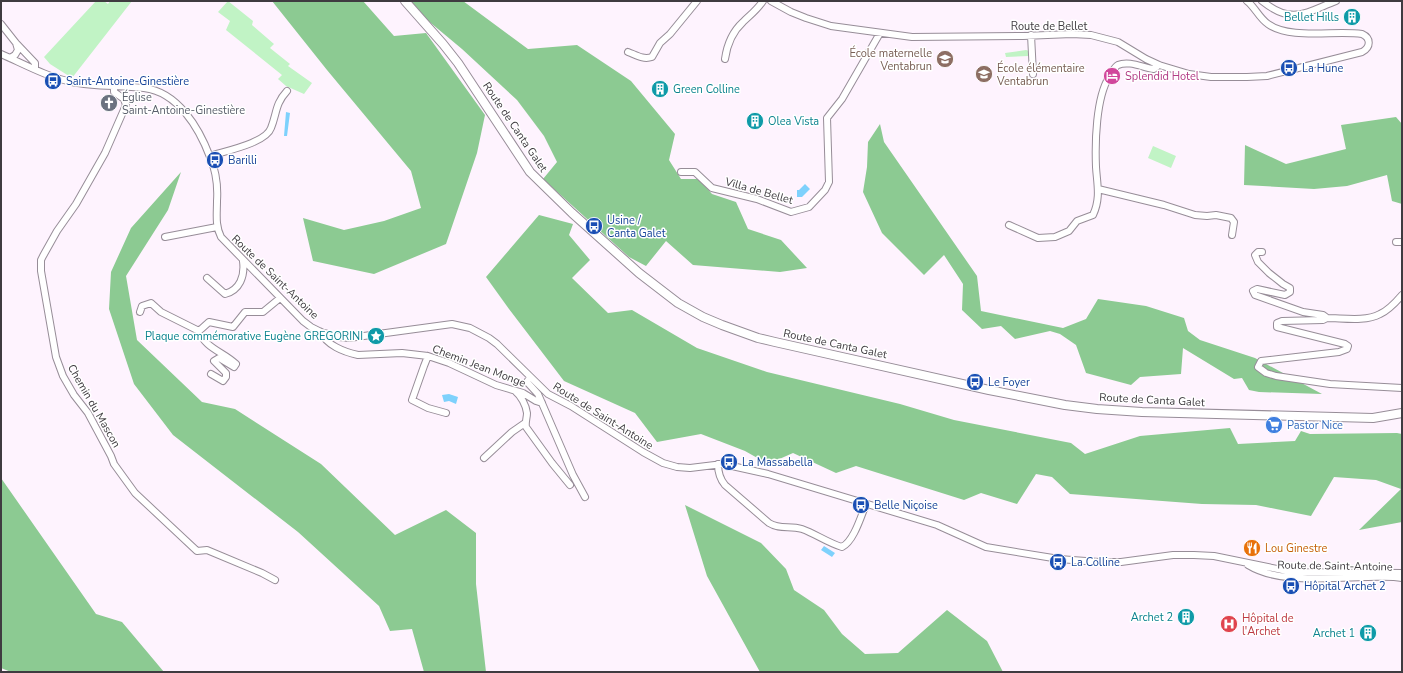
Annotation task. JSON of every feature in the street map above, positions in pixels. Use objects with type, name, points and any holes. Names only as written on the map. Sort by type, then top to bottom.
[{"type":"main road","name":"Route de Canta Galet","points":[[404,1],[458,63],[521,161],[538,182],[652,284],[678,303],[703,317],[758,338],[989,390],[1065,405],[1142,412],[1373,418],[1402,413]]},
{"type":"street","points":[[628,52],[641,57],[652,57],[660,43],[670,34],[696,1]]},
{"type":"street","points":[[725,59],[727,48],[733,34],[743,22],[755,12],[763,1]]},
{"type":"street","name":"Route de Bellet","points":[[771,1],[791,12],[823,24],[880,33],[925,37],[1072,34],[1091,35],[1113,40],[1159,65],[1204,77],[1254,77],[1273,74],[1362,52],[1368,48],[1368,39],[1362,34],[1315,33],[1281,30],[1268,24],[1247,1]]},
{"type":"street","points":[[1262,1],[1286,15],[1295,16],[1304,14],[1336,1]]},
{"type":"street","points":[[1,24],[35,63],[35,69]]},
{"type":"street","name":"Villa de Bellet","points":[[681,172],[695,172],[712,188],[757,199],[791,212],[809,207],[825,190],[829,182],[827,118],[842,99],[880,33]]},
{"type":"street","points":[[1031,35],[1033,74]]},
{"type":"street","points":[[10,58],[15,55],[18,50],[16,43]]},
{"type":"street","points":[[24,51],[27,58],[26,66]]},
{"type":"street","name":"Route de Saint-Antoine","points":[[1,54],[53,77],[72,82],[152,89],[171,99],[188,116],[201,137],[210,156],[216,180],[217,227],[220,237],[303,321],[311,327],[321,332],[349,338],[452,324],[474,330],[497,344],[548,394],[572,406],[643,452],[663,463],[677,467],[690,468],[718,464],[729,465],[768,474],[937,525],[986,548],[1065,560],[1111,562],[1173,556],[1214,556],[1246,564],[1256,564],[1280,577],[1387,576],[1402,578]]},
{"type":"street","points":[[1009,226],[1038,238],[1058,237],[1069,231],[1077,221],[1093,215],[1097,205],[1098,189],[1096,145],[1100,101],[1105,83],[1115,67],[1118,65],[1129,64],[1154,69],[1159,65]]},
{"type":"street","name":"Chemin du Mascon","points":[[114,86],[114,92],[124,100],[126,105],[105,153],[76,204],[57,231],[41,260],[41,271],[56,357],[74,395],[88,413],[114,464],[135,494],[197,551],[207,550],[275,580]]},
{"type":"street","points":[[210,156],[263,138],[271,129],[278,103],[287,91]]},
{"type":"street","points":[[1098,189],[1164,205],[1195,215],[1216,215],[1230,218],[1234,222],[1232,235]]},
{"type":"street","points":[[165,237],[217,227]]},
{"type":"street","points":[[1262,252],[1258,252],[1255,255],[1258,262],[1277,280],[1290,288],[1290,292],[1285,295],[1257,289],[1254,291],[1255,295],[1303,312],[1323,315],[1327,318]]},
{"type":"street","points":[[207,278],[225,294],[231,293],[244,276],[244,261]]},
{"type":"street","points":[[1402,295],[1386,311],[1378,315],[1362,318],[1327,318],[1323,320],[1282,321],[1277,323],[1277,327],[1345,344],[1348,346],[1347,350],[1265,360],[1261,361],[1258,367],[1260,370],[1276,376],[1330,384],[1402,388]]},
{"type":"street","points":[[198,330],[200,331],[209,322],[233,327],[245,312],[263,312],[280,298]]},
{"type":"street","points":[[140,312],[142,306],[151,303],[161,312],[198,330],[206,343],[231,359],[236,364],[234,367],[219,358],[214,360],[226,373],[226,377],[223,381],[211,374]]},
{"type":"street","name":"Chemin Jean Monge","points":[[321,332],[324,340],[351,353],[358,355],[402,353],[428,356],[449,363],[496,385],[513,389],[542,403]]},
{"type":"street","points":[[428,356],[412,400],[428,408],[446,412]]},
{"type":"street","points":[[530,377],[527,382],[538,394],[573,475],[585,497]]},
{"type":"street","points":[[513,389],[523,402],[527,412],[525,423],[526,427],[570,485]]},
{"type":"street","points":[[484,458],[512,432],[525,423]]},
{"type":"street","points":[[718,464],[721,480],[725,485],[769,523],[776,527],[801,529],[842,547],[850,540],[866,504]]},
{"type":"street","name":"Route de Saint-Antoine","points":[[1272,572],[1402,573]]},
{"type":"green space","points":[[96,1],[104,1],[108,4],[110,1],[132,1],[72,78],[50,64],[44,57]]},
{"type":"green space","points":[[228,1],[253,21],[252,25],[274,44],[270,48],[290,64],[288,66],[312,83],[304,94],[286,86],[278,79],[282,75],[226,30],[230,21],[218,12]]},
{"type":"green space","points":[[272,1],[363,1],[394,36],[426,33],[485,115],[477,153],[446,244],[374,274],[313,261],[303,218],[344,230],[384,221],[421,208],[411,171]]},
{"type":"green space","points":[[409,1],[463,1],[528,49],[577,45],[631,81],[675,134],[669,160],[681,179],[699,179],[712,194],[736,202],[748,229],[781,240],[807,268],[780,272],[693,265],[666,241],[646,266],[629,257],[543,179],[557,162],[544,136],[517,100],[462,49],[426,19]]},
{"type":"green space","points":[[1026,50],[1029,51],[1029,56],[1006,57],[1005,53]]},
{"type":"green space","points":[[1396,117],[1402,124],[1402,204],[1392,201],[1387,175],[1347,186],[1314,189],[1244,185],[1245,145],[1286,164],[1346,149],[1341,125]]},
{"type":"green space","points":[[880,124],[884,142],[977,276],[981,311],[1063,328],[1086,319],[1098,299],[1146,306],[1184,318],[1188,331],[1200,340],[1255,358],[1322,394],[1259,392],[1249,390],[1242,378],[1234,379],[1183,348],[1181,374],[1140,377],[1131,385],[1086,373],[1076,345],[1060,334],[1050,331],[1015,339],[1001,326],[982,329],[962,310],[963,284],[944,255],[924,275],[882,233],[863,192],[867,167],[868,142]]},
{"type":"green space","points":[[1153,146],[1176,156],[1171,168],[1148,158]]},
{"type":"green space","points":[[181,172],[168,210],[126,276],[137,340],[202,402],[235,409],[321,464],[395,535],[446,510],[476,533],[476,584],[486,672],[424,672],[412,629],[390,631],[379,606],[298,532],[173,435],[134,384],[109,309],[111,272],[131,228]]},
{"type":"green space","points":[[539,215],[573,224],[569,235],[590,260],[572,278],[608,313],[632,310],[697,348],[767,372],[900,404],[954,420],[1071,443],[1085,454],[1140,436],[1230,428],[1238,444],[1295,441],[1301,431],[1310,434],[1402,434],[1402,522],[1359,530],[1401,489],[1376,480],[1334,477],[1311,516],[1256,505],[1202,504],[1070,494],[1052,477],[1036,474],[1017,504],[981,493],[964,500],[856,466],[836,473],[793,453],[768,464],[745,451],[701,434],[657,442],[635,413],[564,381],[486,277]]},
{"type":"green space","points":[[1,478],[96,614],[122,622],[164,672],[11,672],[1,668]]},
{"type":"green space","points":[[685,505],[761,543],[786,569],[794,590],[824,610],[842,634],[865,654],[898,653],[947,610],[987,641],[1003,672],[760,672],[707,576]]},
{"type":"water","points":[[286,112],[290,113],[287,136],[284,136]]},
{"type":"water","points":[[805,184],[810,189],[802,197],[797,197],[797,190]]},
{"type":"water","points":[[449,394],[458,397],[456,404],[449,401],[444,402],[442,395]]},
{"type":"water","points":[[824,546],[835,553],[832,557],[821,550]]},
{"type":"place","name":"Bellet Hills","points":[[1352,17]]},
{"type":"place","name":"École maternelle Ventabrun","points":[[945,59]]},
{"type":"place","name":"La Hune","points":[[1289,68]]},
{"type":"place","name":"École élémentaire Ventabrun","points":[[984,74]]},
{"type":"place","name":"Splendid Hotel","points":[[1112,76]]},
{"type":"place","name":"Saint-Antoine-Ginestière","points":[[53,81]]},
{"type":"place","name":"Green Colline","points":[[660,89]]},
{"type":"place","name":"Église Saint-Antoine-Ginestière","points":[[109,103]]},
{"type":"place","name":"Olea Vista","points":[[755,121]]},
{"type":"place","name":"Barilli","points":[[215,160]]},
{"type":"place","name":"Usine / Canta Galet","points":[[594,226]]},
{"type":"place","name":"Plaque commémorative Eugène GREGORINI","points":[[376,336]]},
{"type":"place","name":"Le Foyer","points":[[975,382]]},
{"type":"place","name":"Pastor Nice","points":[[1274,425]]},
{"type":"place","name":"La Massabella","points":[[729,462]]},
{"type":"place","name":"Belle Niçoise","points":[[861,505]]},
{"type":"place","name":"Lou Ginestre","points":[[1252,548]]},
{"type":"place","name":"La Colline","points":[[1058,562]]},
{"type":"place","name":"Hôpital Archet 2","points":[[1291,586]]},
{"type":"place","name":"Archet 2","points":[[1186,617]]},
{"type":"place","name":"Hôpital de l'Archet","points":[[1229,624]]},
{"type":"place","name":"Archet 1","points":[[1368,633]]}]
